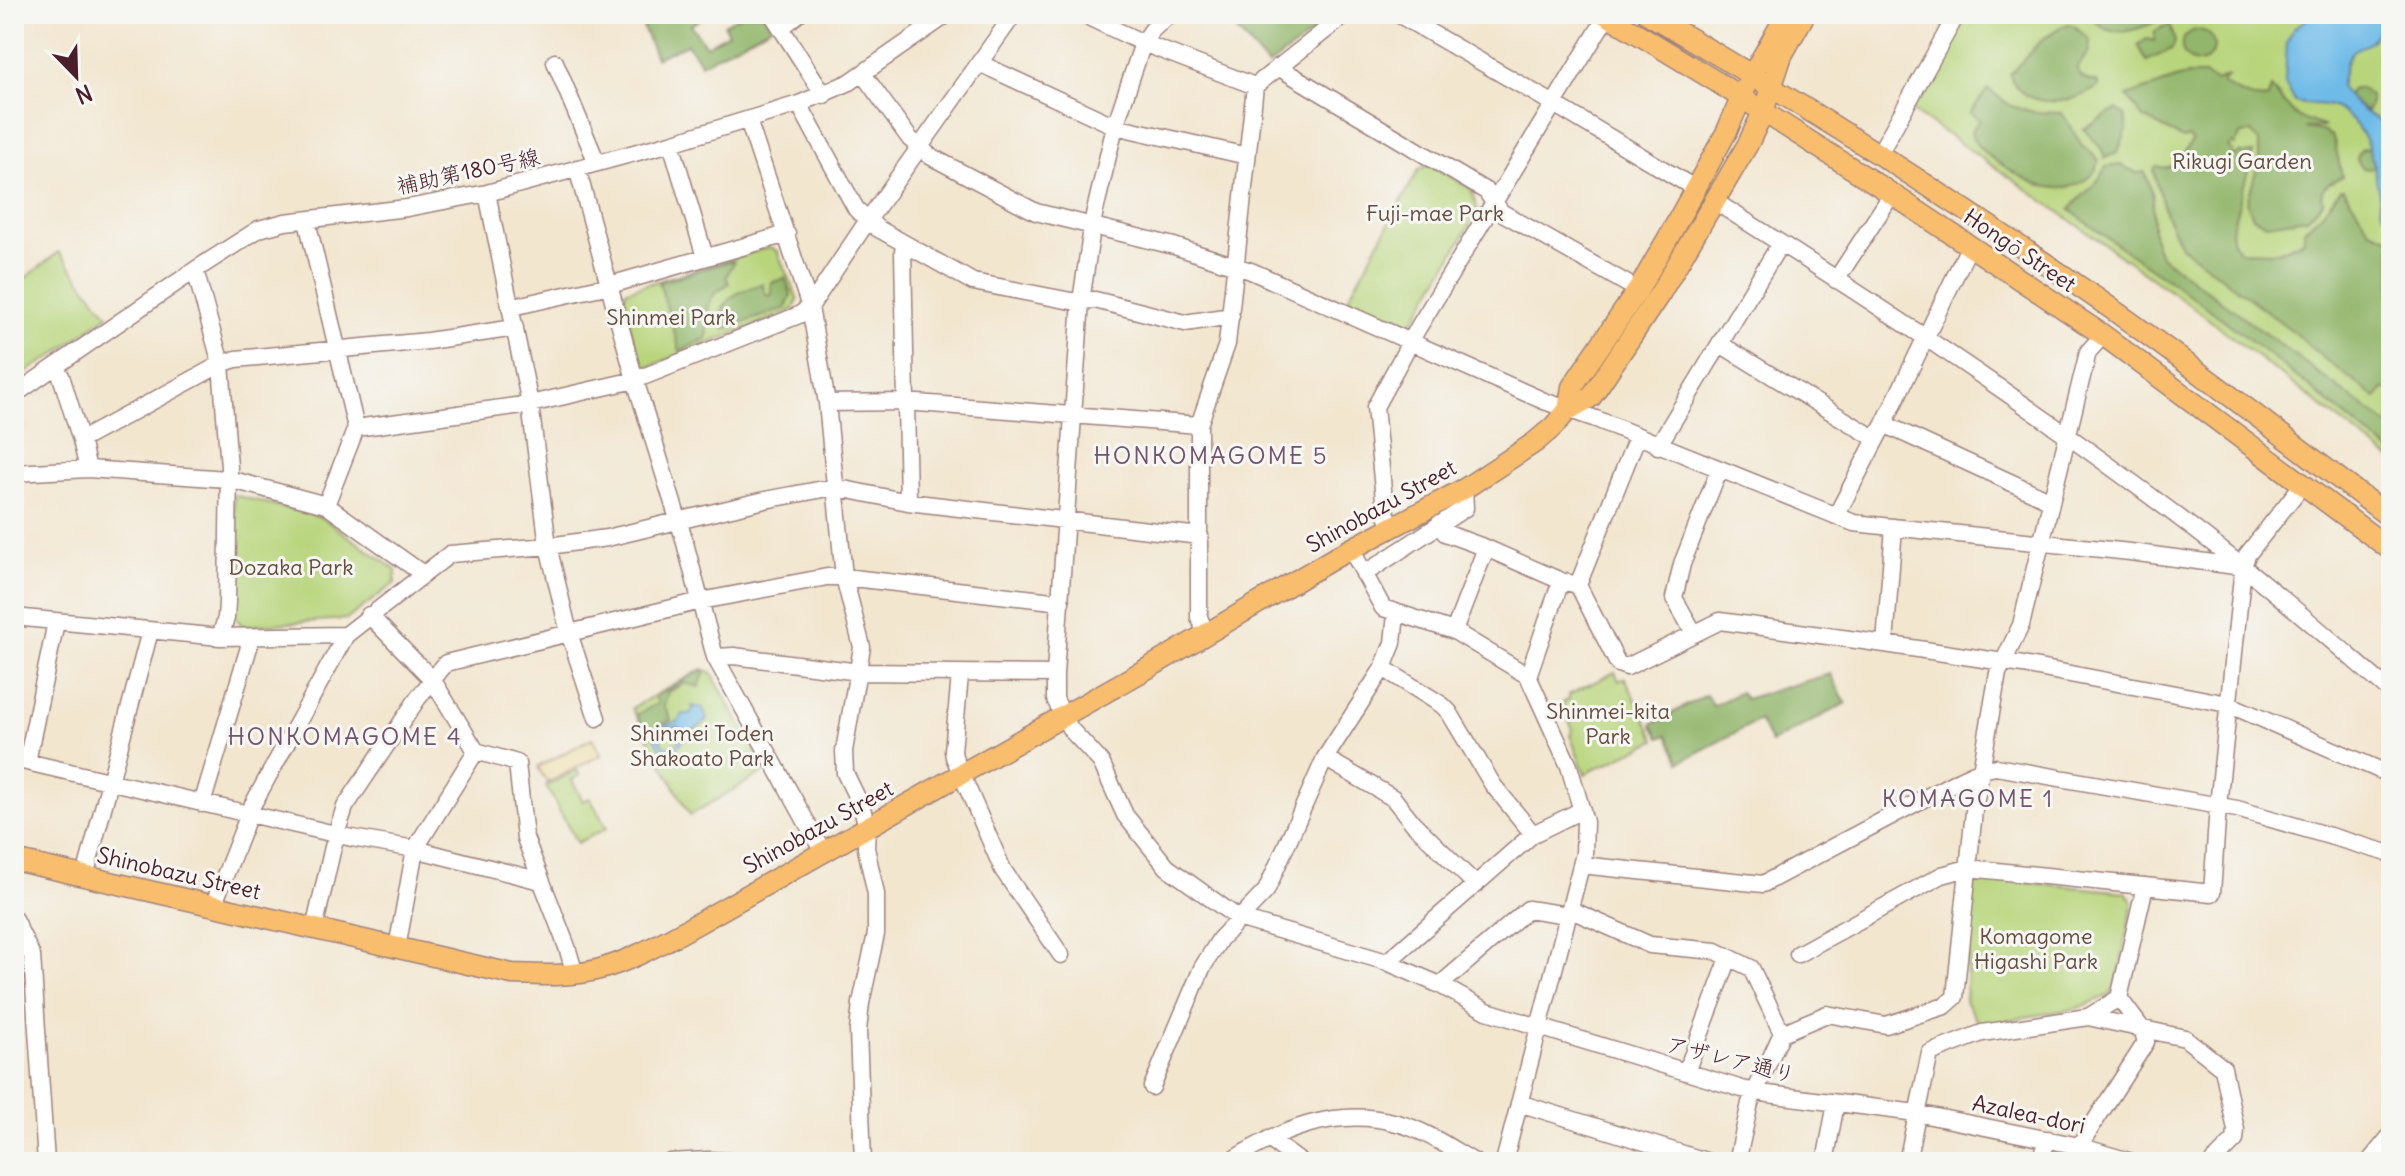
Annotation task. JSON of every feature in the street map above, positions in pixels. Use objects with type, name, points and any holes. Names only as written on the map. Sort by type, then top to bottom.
[{"type":"main road","name":"Hongō Street","points":[[1648,14],[1879,154],[2120,316],[2391,518]]},
{"type":"main road","name":"Shinobazu Street","points":[[1568,410],[1572,387],[1638,290],[1696,189],[1741,97],[1787,14]]},
{"type":"main road","name":"Shinobazu Street","points":[[14,860],[512,974],[560,976],[616,964],[664,941],[823,852],[1351,549],[1464,489],[1534,443],[1568,410],[1591,397],[1661,292],[1748,144],[1763,112],[1782,55],[1805,14]]},
{"type":"main road","name":"Hongō Street","points":[[1606,15],[1892,194],[2103,335],[2391,550]]},
{"type":"street","points":[[798,14],[777,21],[824,95]]},
{"type":"street","name":"補助第180号線","points":[[14,395],[259,229],[285,222],[407,208],[487,193],[748,120],[824,95],[863,74],[948,14]]},
{"type":"street","points":[[356,428],[530,404],[635,380],[799,315],[810,307],[1014,14]]},
{"type":"street","points":[[1082,14],[1143,43],[1255,86]]},
{"type":"street","points":[[1063,716],[1055,699],[1055,674],[1081,301],[1092,226],[1115,126],[1143,43],[1170,14]]},
{"type":"street","points":[[1206,634],[1199,617],[1199,425],[1227,344],[1255,86],[1346,14]]},
{"type":"street","points":[[1398,14],[1696,189]]},
{"type":"street","points":[[1879,154],[1957,14]]},
{"type":"street","points":[[1392,526],[1385,510],[1375,407],[1411,340],[1606,15]]},
{"type":"street","points":[[555,62],[597,163]]},
{"type":"street","points":[[979,63],[1115,126],[1247,156]]},
{"type":"street","points":[[1278,67],[1486,191],[1501,212],[1638,290]]},
{"type":"street","points":[[863,74],[910,139],[930,156],[1036,212],[1174,246],[1236,266],[1568,410],[1854,523],[2243,567]]},
{"type":"street","points":[[799,104],[856,209],[877,228],[973,282],[1071,301],[1095,300],[1185,323],[1231,316]]},
{"type":"street","points":[[748,120],[810,307],[827,403],[844,577],[862,647],[844,763],[845,773],[862,808],[867,827],[866,848],[876,894],[876,934],[858,1031],[863,1162]]},
{"type":"street","points":[[671,143],[705,257]]},
{"type":"street","points":[[577,168],[715,657],[823,852]]},
{"type":"street","points":[[487,193],[530,404],[548,546],[569,633],[597,718]]},
{"type":"street","points":[[1836,280],[1892,194]]},
{"type":"street","points":[[1714,201],[1925,338],[2067,436],[2243,567],[2391,692]]},
{"type":"street","points":[[307,221],[356,428],[326,505]]},
{"type":"street","points":[[512,307],[610,285],[787,234]]},
{"type":"street","points":[[905,244],[908,502]]},
{"type":"street","points":[[1658,446],[1780,244]]},
{"type":"street","points":[[1836,516],[1970,245]]},
{"type":"street","points":[[195,270],[221,364],[229,467],[227,602],[220,637]]},
{"type":"street","points":[[81,440],[221,364],[236,359],[428,341],[515,328]]},
{"type":"street","points":[[1737,1162],[1750,1103],[1782,1033],[1827,1014],[1886,1025],[1945,1006],[1955,997],[1981,770],[1998,673],[2021,625],[2088,352],[2103,335]]},
{"type":"street","points":[[1720,344],[1880,431],[2051,501]]},
{"type":"street","points":[[55,368],[61,376],[88,469]]},
{"type":"street","points":[[827,403],[905,402],[1199,425]]},
{"type":"street","points":[[1528,676],[1637,437]]},
{"type":"street","points":[[14,473],[88,469],[227,479],[326,505],[423,574]]},
{"type":"street","points":[[1694,633],[1674,598],[1682,564],[1719,470]]},
{"type":"street","points":[[1798,954],[1942,875],[1968,868],[2212,893],[2243,567],[2247,555],[2303,484]]},
{"type":"street","points":[[213,906],[249,814],[346,635],[450,554],[607,538],[765,500],[834,487],[908,502],[1200,536]]},
{"type":"street","points":[[1364,574],[1465,508],[1464,489]]},
{"type":"street","points":[[1439,524],[1445,533],[1570,583],[1618,664],[1627,667],[1720,621],[1885,644],[2228,704],[2391,775]]},
{"type":"street","points":[[1885,644],[1894,527]]},
{"type":"street","points":[[2190,560],[2203,537]]},
{"type":"street","points":[[1454,631],[1486,548]]},
{"type":"street","points":[[1351,549],[1383,608],[1454,631],[1528,676],[1569,766],[1585,822],[1584,854],[1504,1162]]},
{"type":"street","points":[[314,929],[345,807],[446,663],[701,601],[827,577],[1061,602]]},
{"type":"street","points":[[1152,1087],[1202,968],[1220,939],[1266,891],[1325,758],[1383,668],[1393,643],[1396,614]]},
{"type":"street","points":[[369,615],[432,679],[476,751],[517,763],[525,838],[575,974]]},
{"type":"street","points":[[14,617],[220,637],[346,635]]},
{"type":"street","points":[[56,622],[20,761],[336,834],[415,849],[541,881]]},
{"type":"street","points":[[85,876],[150,631]]},
{"type":"street","points":[[202,804],[249,647],[247,637]]},
{"type":"street","points":[[715,657],[734,656],[859,672],[1055,674]]},
{"type":"street","points":[[1383,668],[1449,712],[1493,785],[1533,834]]},
{"type":"street","points":[[960,675],[953,751],[1003,870],[1061,955]]},
{"type":"street","name":"アザレア通り","points":[[1063,716],[1071,730],[1101,762],[1125,815],[1167,867],[1238,918],[1387,962],[1440,985],[1487,1011],[1686,1072],[1757,1092],[1916,1113]]},
{"type":"street","points":[[397,948],[415,849],[476,751]]},
{"type":"street","points":[[1325,758],[1393,798],[1413,823],[1476,885]]},
{"type":"street","points":[[1581,865],[1763,884],[1981,770],[2000,768],[2218,806],[2391,854]]},
{"type":"street","points":[[1387,962],[1533,834],[1582,810]]},
{"type":"street","points":[[2088,1017],[2119,998],[2145,886]]},
{"type":"street","points":[[1440,985],[1528,909],[1568,912],[1650,945],[1716,951],[1751,968],[1782,1033]]},
{"type":"street","points":[[14,919],[32,956],[46,1162]]},
{"type":"street","points":[[1686,1072],[1729,958]]},
{"type":"street","points":[[2079,1146],[2146,1042],[2142,1029],[2119,998]]},
{"type":"street","points":[[1907,1162],[1930,1053],[1982,1033],[2088,1017],[2185,1038],[2223,1068],[2236,1130],[2235,1140],[2213,1162]]},
{"type":"street","points":[[1519,1103],[1709,1162]]},
{"type":"street","points":[[1825,1162],[1836,1103]]},
{"type":"street","name":"Azalea-dori","points":[[1916,1113],[2079,1146],[2132,1162]]},
{"type":"street","points":[[1229,1162],[1269,1139],[1316,1121],[1339,1118],[1367,1118],[1396,1123],[1474,1162]]},
{"type":"street","points":[[2369,1162],[2391,1135]]},
{"type":"street","points":[[1269,1139],[1300,1162]]},
{"type":"street","points":[[2039,1162],[2048,1139]]},
{"type":"street","points":[[670,1162],[738,1162]]},
{"type":"green space","points":[[666,14],[708,14],[691,25],[706,46],[728,33],[724,24],[743,14],[764,14],[772,26],[701,64],[687,44],[656,58],[642,25]]},
{"type":"green space","points":[[1227,14],[1339,14],[1268,66],[1226,18]]},
{"type":"green space","name":"Rikugi Garden","points":[[1965,14],[2391,14],[2391,460],[2198,311],[1911,110]]},
{"type":"green space","points":[[2086,14],[2174,14],[2120,32],[2102,27]]},
{"type":"green space","points":[[2069,24],[2090,40],[2089,51],[2077,68],[2078,72],[2099,86],[2063,101],[2037,100],[2026,95],[2016,86],[2010,74],[2044,38]]},
{"type":"green space","points":[[2170,24],[2175,42],[2172,49],[2147,61],[2138,45],[2147,39],[2154,41],[2155,31]]},
{"type":"green space","points":[[2198,30],[2209,35],[2214,46],[2209,57],[2198,62],[2187,57],[2182,46],[2187,35]]},
{"type":"green space","points":[[2187,75],[2204,75],[2215,81],[2229,76],[2223,84],[2256,98],[2268,98],[2271,88],[2296,116],[2325,127],[2305,128],[2332,136],[2342,176],[2325,187],[2323,202],[2307,218],[2266,224],[2253,217],[2247,202],[2259,161],[2259,142],[2251,133],[2241,134],[2235,145],[2233,143],[2228,147],[2236,156],[2241,152],[2253,153],[2231,231],[2233,242],[2240,251],[2278,252],[2304,240],[2304,230],[2344,189],[2370,230],[2391,238],[2391,389],[2384,389],[2376,398],[2181,246],[2166,215],[2154,169],[2174,164],[2192,141],[2143,118],[2127,96]]},
{"type":"green space","points":[[2360,88],[2370,96],[2366,112],[2346,96],[2351,90]]},
{"type":"green space","points":[[1988,89],[2011,106],[2034,112],[2062,113],[2081,144],[2099,160],[2094,172],[2074,186],[2051,188],[2029,181],[1986,153],[1978,146],[1971,131],[1980,120],[1970,113]]},
{"type":"green space","points":[[2117,109],[2125,115],[2127,130],[2117,153],[2105,158],[2101,148],[2084,129]]},
{"type":"green space","points":[[2371,148],[2376,165],[2363,168],[2358,162],[2358,155],[2361,150]]},
{"type":"green space","name":"Fuji-mae Park","points":[[1430,165],[1471,189],[1478,211],[1413,322],[1401,326],[1350,304],[1348,298],[1419,169]]},
{"type":"green space","points":[[2121,165],[2137,173],[2144,172],[2147,178],[2153,198],[2155,244],[2162,257],[2391,427],[2391,452],[2237,330],[2070,210],[2106,167]]},
{"type":"green space","name":"Shinmei Park","points":[[770,247],[777,251],[798,300],[793,310],[649,367],[640,362],[623,298],[627,290]]},
{"type":"green space","points":[[59,252],[108,315],[53,356],[14,379],[14,287]]},
{"type":"green space","points":[[734,262],[726,277],[729,283],[714,294],[709,305],[707,338],[680,351],[659,282]]},
{"type":"green space","points":[[785,278],[791,294],[786,308],[725,329],[720,323],[724,306],[733,296],[762,284],[766,295],[770,296],[771,283]]},
{"type":"green space","name":"Dozaka Park","points":[[234,495],[321,517],[396,570],[395,583],[347,619],[243,626],[234,616]]},
{"type":"green space","name":"Shinmei Toden Shakoato Park","points":[[702,669],[711,672],[766,771],[690,815],[632,708]]},
{"type":"green space","points":[[705,671],[699,687],[685,683],[668,692],[664,706],[671,720],[649,737],[637,715],[658,703],[655,696]]},
{"type":"green space","name":"Shinmei-kita Park","points":[[1615,672],[1619,681],[1625,678],[1656,740],[1585,774],[1562,703],[1569,699],[1568,695]]},
{"type":"green space","points":[[1830,674],[1846,703],[1771,743],[1759,720],[1680,762],[1667,735],[1660,738],[1652,724],[1706,695],[1713,706],[1740,692],[1745,699]]},
{"type":"green space","points":[[577,770],[580,775],[572,780],[583,801],[590,798],[607,828],[577,843],[546,786]]},
{"type":"green space","name":"Komagome Higashi Park","points":[[1982,878],[2126,892],[2133,902],[2116,987],[2108,996],[2078,1008],[1979,1025],[1965,1001],[1973,885]]},
{"type":"sand","points":[[592,738],[601,755],[547,783],[538,767]]},
{"type":"water","points":[[2314,14],[2380,14],[2374,38],[2355,49],[2349,57],[2340,86],[2362,110],[2391,124],[2391,219],[2383,213],[2369,150],[2356,125],[2333,107],[2295,102],[2285,83],[2287,42],[2293,29]]},
{"type":"water","points":[[692,706],[703,708],[707,719],[705,722],[687,734],[676,749],[660,748],[655,738],[660,727],[678,721],[693,709]],"holes":[[[668,727],[680,727],[683,732],[677,743],[670,747],[664,745],[660,739],[662,731]]]},
{"type":"district","name":"HONKOMAGOME 5","points":[[1211,455]]},
{"type":"district","name":"HONKOMAGOME 4","points":[[345,736]]},
{"type":"district","name":"KOMAGOME 1","points":[[1968,798]]}]
